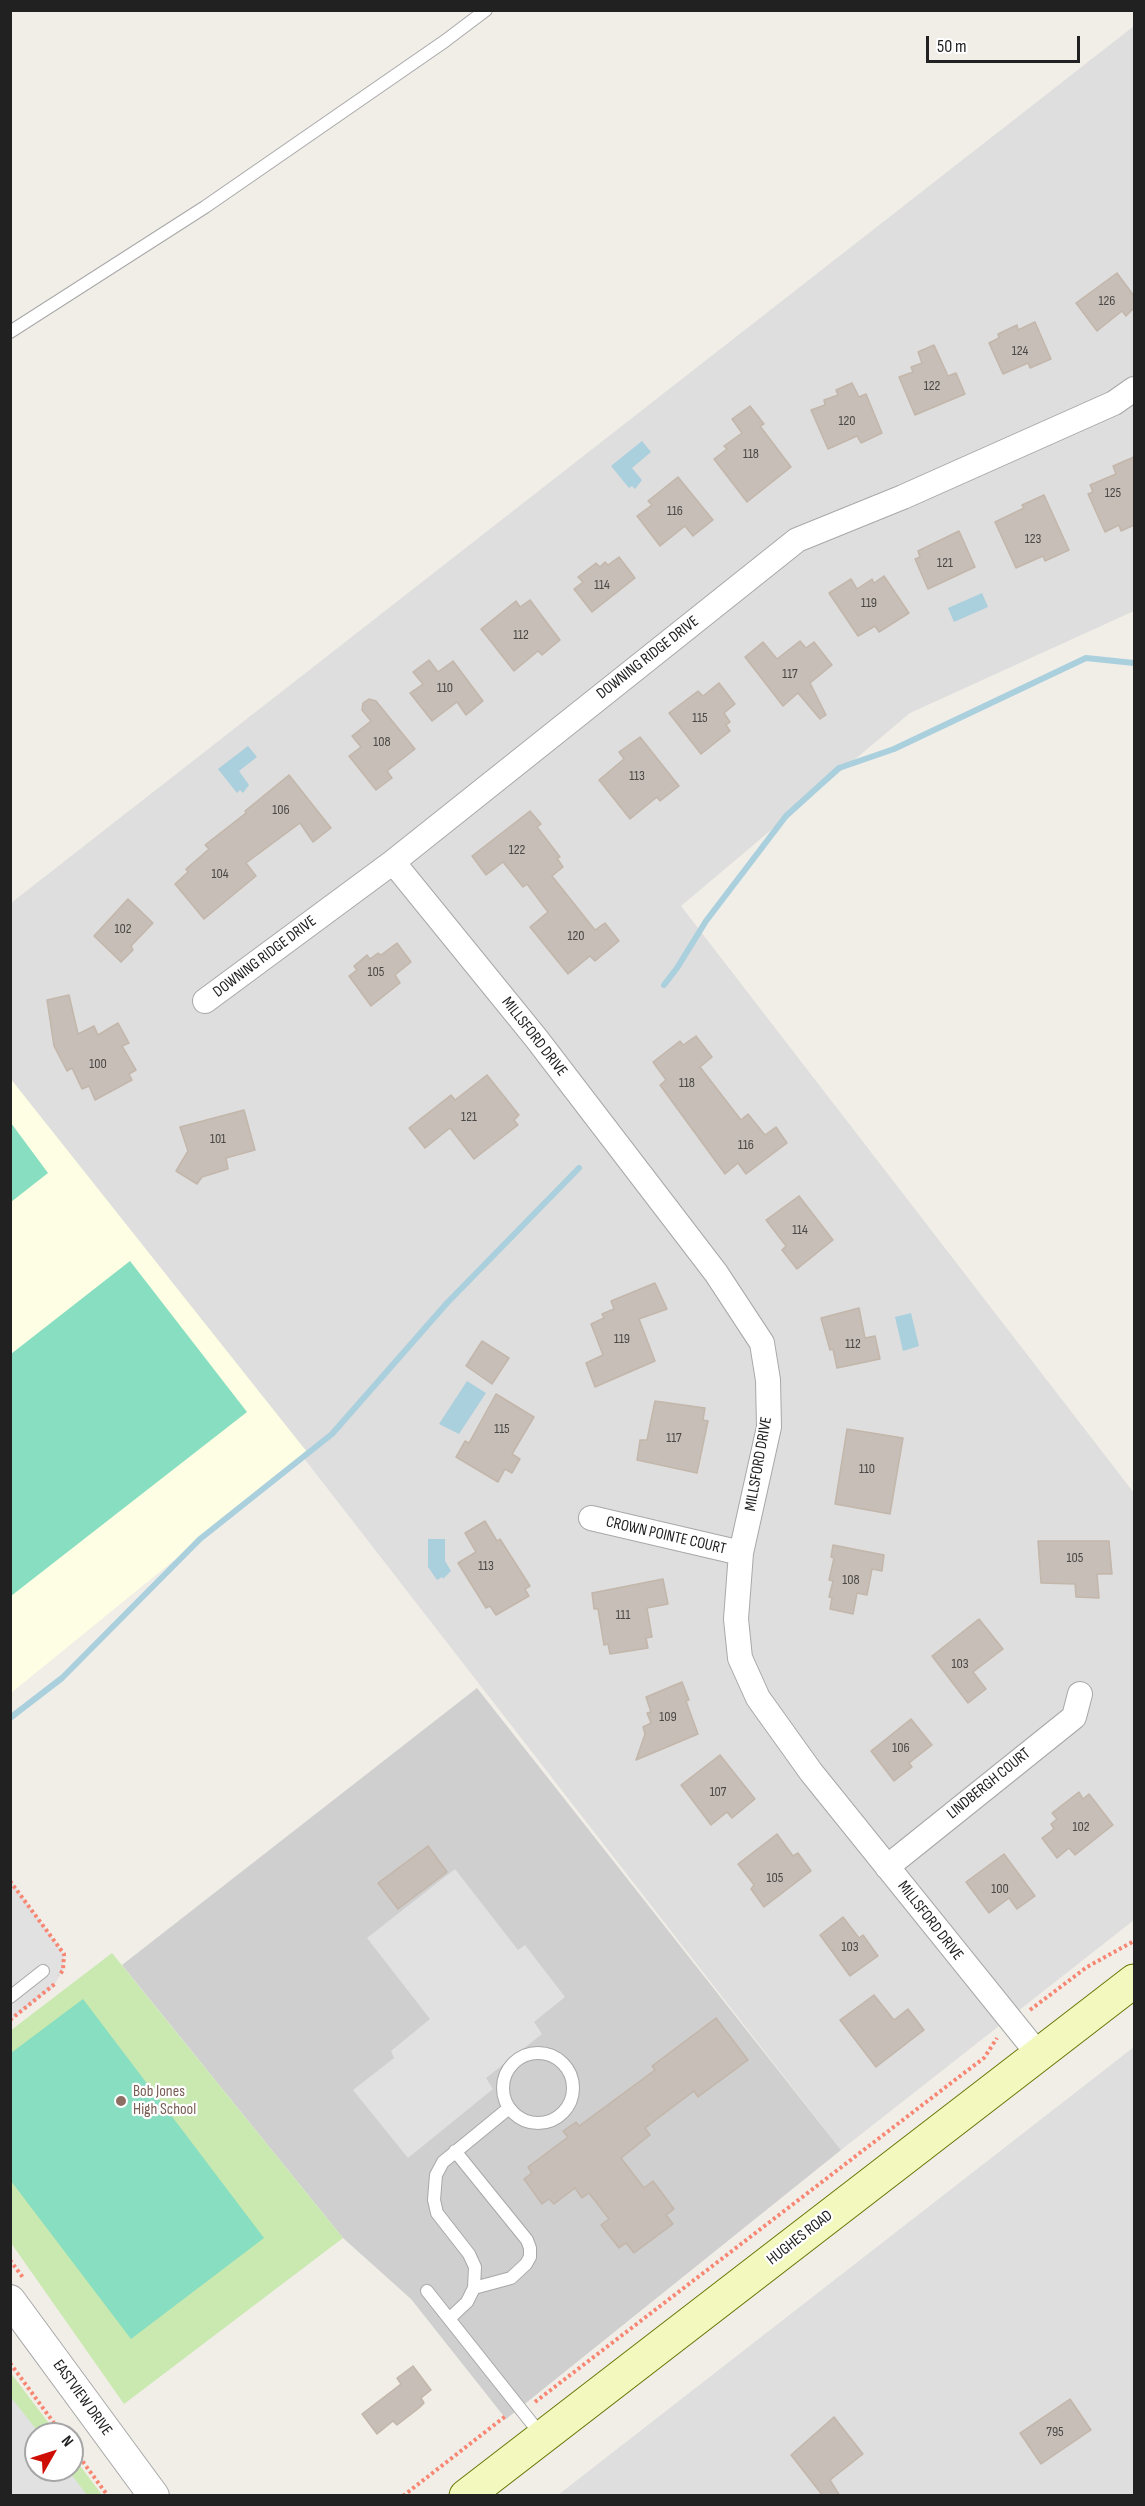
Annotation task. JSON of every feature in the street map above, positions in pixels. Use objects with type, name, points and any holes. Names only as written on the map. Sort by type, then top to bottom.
[{"type":"main road","name":"HUGHES ROAD","points":[[466,2496],[1134,1981]]},
{"type":"street","name":"DOWNING RIDGE DRIVE","points":[[206,1001],[393,861],[797,540],[903,497],[1114,403],[1134,388]]},
{"type":"street","name":"MILLSFORD DRIVE","points":[[393,861],[536,1038],[716,1273],[762,1343],[768,1380],[769,1427],[741,1553],[736,1619],[740,1658],[758,1698],[811,1772],[1039,2055]]},
{"type":"street","name":"CROWN POINTE COURT","points":[[591,1518],[741,1553]]},
{"type":"street","name":"LINDBERGH COURT","points":[[887,1867],[1074,1717],[1080,1694]]},
{"type":"street","name":"EASTVIEW DRIVE","points":[[10,2300],[154,2496]]},
{"type":"lane","points":[[10,332],[205,207],[445,41],[486,10]]},
{"type":"lane","points":[[10,1997],[43,1971]]},
{"type":"lane","points":[[536,2053],[548,2054],[559,2059],[567,2068],[574,2091],[571,2102],[557,2119],[536,2124],[516,2116],[508,2108],[503,2084],[506,2072],[524,2056],[536,2053]]},
{"type":"lane","points":[[450,2318],[467,2302],[474,2288],[475,2267],[469,2254],[437,2213],[434,2200],[436,2175],[443,2162],[508,2108]]},
{"type":"lane","points":[[455,2151],[527,2240],[530,2248],[530,2257],[526,2264],[511,2278],[474,2288]]},
{"type":"lane","points":[[427,2291],[543,2437]]},
{"type":"path","points":[[1029,2011],[1087,1966],[1134,1941]]},
{"type":"path","points":[[403,2496],[507,2415],[542,2399],[984,2058],[997,2039]]},
{"type":"path","points":[[10,2363],[53,2422]]},
{"type":"path","points":[[84,2463],[108,2496]]},
{"type":"shaded area","points":[[1134,26],[1134,611],[910,713],[681,906],[1134,1493],[1134,1920],[841,2150],[11,1081],[11,903]]},
{"type":"shaded area","points":[[10,1078],[307,1452],[11,1693],[10,1693]]},
{"type":"shaded area","points":[[477,1688],[841,2150],[506,2419],[411,2299],[343,2238],[122,1965]]},
{"type":"shaded area","points":[[455,1869],[518,1950],[525,1945],[565,1997],[534,2022],[542,2034],[486,2078],[493,2089],[408,2158],[353,2090],[394,2058],[391,2051],[430,2019],[367,1938]]},
{"type":"shaded area","points":[[11,1881],[64,1954],[63,1970],[53,1987],[11,2020]]},
{"type":"shaded area","points":[[1134,2047],[1134,2495],[558,2495]]},
{"type":"shaded area","points":[[10,2396],[31,2422],[24,2422],[24,2482],[77,2482],[87,2495],[11,2495]]},
{"type":"green space","points":[[11,1123],[48,1173],[11,1202]]},
{"type":"green space","points":[[130,1261],[247,1412],[11,1596],[11,1354]]},
{"type":"green space","name":"Bob Jones High School","points":[[112,1953],[343,2238],[124,2404],[11,2243],[10,2031]]},
{"type":"green space","points":[[83,1999],[264,2238],[131,2339],[11,2181],[11,2053]]},
{"type":"green space","points":[[10,2372],[48,2422],[29,2422],[11,2399]]},
{"type":"green space","points":[[84,2471],[102,2495],[83,2495],[73,2482],[84,2482]]},
{"type":"water","points":[[642,441],[651,452],[632,468],[642,480],[635,489],[632,486],[629,488],[611,466]]},
{"type":"water","points":[[982,593],[988,607],[954,622],[948,608]]},
{"type":"water","points":[[248,746],[257,757],[239,771],[249,785],[243,793],[240,790],[237,793],[218,769]]},
{"type":"water","points":[[911,1313],[919,1346],[903,1351],[895,1317]]},
{"type":"water","points":[[467,1381],[486,1393],[459,1434],[439,1424]]},
{"type":"water","points":[[428,1539],[445,1539],[445,1561],[451,1571],[443,1579],[442,1577],[437,1580],[428,1567]]},
{"type":"building","points":[[1117,273],[1134,296],[1134,308],[1126,316],[1122,311],[1097,331],[1076,303]]},
{"type":"building","points":[[1035,322],[1051,359],[1030,368],[1028,363],[1003,374],[989,343],[999,338],[998,334],[1017,325],[1018,330]]},
{"type":"building","points":[[934,345],[948,376],[956,373],[965,394],[915,415],[899,377],[913,372],[911,367],[922,363],[918,352]]},
{"type":"building","points":[[852,383],[859,397],[866,394],[882,433],[861,443],[857,436],[828,449],[811,410],[825,405],[824,400],[838,395],[836,390]]},
{"type":"building","points":[[750,406],[764,424],[760,426],[791,467],[747,502],[714,459],[727,449],[724,446],[742,433],[732,419]]},
{"type":"building","points":[[1134,457],[1134,525],[1121,531],[1119,525],[1105,532],[1088,494],[1093,492],[1090,485],[1116,474],[1113,466]]},
{"type":"building","points":[[678,477],[713,520],[693,536],[685,526],[660,546],[637,516],[652,505],[648,501]]},
{"type":"building","points":[[1044,495],[1069,550],[1045,561],[1043,556],[1016,568],[995,522],[1024,508],[1022,505]]},
{"type":"building","points":[[959,531],[975,567],[928,589],[915,559],[920,557],[918,551]]},
{"type":"building","points":[[619,557],[635,578],[592,612],[574,589],[583,582],[578,577],[596,563],[600,567],[605,562],[608,565]]},
{"type":"building","points":[[884,576],[909,613],[879,632],[875,626],[858,636],[829,593],[851,579],[857,589],[872,579],[874,583]]},
{"type":"building","points":[[530,600],[560,640],[542,655],[538,651],[514,671],[481,629],[516,601],[520,607]]},
{"type":"building","points":[[800,641],[806,648],[814,642],[832,665],[810,683],[826,715],[820,719],[798,693],[783,706],[745,657],[763,642],[777,659]]},
{"type":"building","points":[[429,660],[438,672],[453,661],[483,701],[466,715],[457,702],[432,721],[410,693],[423,684],[413,672]]},
{"type":"building","points":[[719,683],[735,704],[724,713],[730,722],[726,725],[730,731],[701,754],[669,713],[698,691],[703,696]]},
{"type":"building","points":[[369,699],[376,701],[415,749],[387,771],[392,778],[376,790],[349,756],[361,747],[352,736],[371,721],[362,710],[363,703]]},
{"type":"building","points":[[640,737],[679,786],[660,801],[657,797],[630,819],[599,780],[624,759],[619,752]]},
{"type":"building","points":[[289,775],[331,828],[313,842],[300,823],[246,863],[256,876],[204,919],[175,884],[188,872],[186,869],[209,849],[205,845]]},
{"type":"building","points":[[530,811],[541,824],[537,827],[560,857],[557,858],[563,867],[552,876],[595,930],[605,923],[619,941],[595,961],[590,956],[568,974],[530,927],[548,912],[527,884],[523,887],[503,862],[486,875],[472,856]]},
{"type":"building","points":[[128,899],[153,923],[131,946],[133,950],[121,962],[94,936]]},
{"type":"building","points":[[397,943],[411,962],[395,975],[400,983],[371,1006],[349,976],[357,970],[354,966],[367,955],[370,959],[378,953],[381,955]]},
{"type":"building","points":[[69,995],[78,1034],[94,1026],[98,1035],[118,1023],[129,1043],[122,1046],[136,1070],[129,1074],[132,1080],[95,1100],[89,1086],[82,1089],[72,1068],[67,1071],[54,1046],[47,1000]]},
{"type":"building","points":[[696,1036],[712,1057],[700,1067],[741,1120],[748,1114],[765,1135],[776,1127],[787,1143],[746,1174],[738,1163],[725,1174],[660,1085],[666,1080],[653,1062],[680,1041],[683,1045]]},
{"type":"building","points":[[487,1075],[519,1115],[514,1120],[518,1125],[474,1159],[450,1128],[425,1148],[409,1128],[451,1095],[455,1100]]},
{"type":"building","points":[[244,1110],[255,1150],[226,1158],[228,1169],[202,1177],[197,1184],[176,1171],[188,1151],[180,1127]]},
{"type":"building","points":[[799,1196],[833,1240],[797,1269],[782,1250],[786,1246],[766,1220]]},
{"type":"building","points":[[655,1283],[667,1309],[639,1319],[655,1361],[595,1387],[586,1363],[603,1355],[591,1324],[604,1318],[602,1314],[614,1309],[611,1301]]},
{"type":"building","points":[[859,1308],[865,1338],[875,1336],[880,1359],[837,1368],[833,1349],[830,1350],[821,1318]]},
{"type":"building","points":[[482,1341],[509,1358],[492,1384],[466,1366]]},
{"type":"building","points":[[496,1394],[534,1417],[512,1454],[520,1459],[512,1473],[505,1469],[498,1482],[456,1457],[465,1441],[469,1443]]},
{"type":"building","points":[[655,1401],[705,1408],[703,1420],[708,1421],[697,1473],[637,1460],[640,1440],[647,1440]]},
{"type":"building","points":[[847,1429],[903,1438],[890,1514],[835,1504]]},
{"type":"building","points":[[485,1521],[497,1541],[500,1539],[530,1586],[525,1589],[529,1596],[496,1615],[490,1606],[486,1608],[458,1563],[476,1552],[465,1533]]},
{"type":"building","points":[[1038,1541],[1109,1541],[1112,1574],[1097,1574],[1099,1598],[1076,1597],[1075,1584],[1041,1583]]},
{"type":"building","points":[[833,1545],[884,1555],[882,1571],[872,1569],[867,1595],[857,1593],[853,1614],[830,1609],[832,1598],[829,1597],[833,1581],[829,1580],[834,1558],[831,1557]]},
{"type":"building","points":[[663,1579],[668,1604],[647,1608],[652,1637],[646,1638],[648,1648],[610,1654],[608,1644],[604,1645],[598,1609],[594,1609],[592,1593]]},
{"type":"building","points":[[979,1619],[1003,1649],[973,1672],[986,1689],[968,1703],[932,1656]]},
{"type":"building","points":[[682,1682],[698,1734],[636,1760],[645,1734],[643,1727],[651,1723],[647,1713],[651,1712],[646,1697]]},
{"type":"building","points":[[911,1719],[932,1745],[909,1763],[912,1767],[894,1781],[871,1751]]},
{"type":"building","points":[[720,1755],[755,1799],[732,1818],[727,1812],[711,1825],[681,1785]]},
{"type":"building","points":[[1079,1792],[1083,1799],[1089,1794],[1113,1825],[1075,1855],[1069,1848],[1057,1858],[1042,1838],[1054,1829],[1051,1824],[1057,1819],[1052,1813]]},
{"type":"building","points":[[777,1834],[793,1856],[798,1853],[811,1871],[764,1907],[751,1889],[754,1885],[738,1864]]},
{"type":"building","points":[[428,1846],[447,1872],[398,1909],[378,1883]]},
{"type":"building","points":[[1004,1854],[1035,1896],[1017,1909],[1009,1898],[989,1913],[966,1882]]},
{"type":"building","points":[[843,1917],[859,1938],[863,1935],[878,1956],[850,1976],[820,1935]]},
{"type":"building","points":[[874,1995],[894,2020],[908,2009],[924,2030],[876,2067],[840,2020]]},
{"type":"building","points":[[716,2018],[748,2060],[698,2097],[694,2091],[645,2128],[650,2135],[621,2158],[644,2188],[653,2181],[674,2209],[666,2215],[673,2224],[634,2253],[626,2243],[619,2248],[601,2225],[609,2219],[589,2193],[582,2198],[575,2188],[554,2204],[549,2199],[542,2204],[524,2179],[532,2173],[528,2167],[568,2137],[563,2131],[576,2122],[579,2126],[655,2070],[652,2066]]},
{"type":"building","points":[[413,2366],[431,2390],[421,2398],[424,2403],[419,2408],[397,2425],[393,2421],[377,2434],[362,2414],[401,2384],[397,2378]]},
{"type":"building","points":[[1070,2399],[1091,2430],[1041,2464],[1020,2433]]},
{"type":"building","points":[[834,2417],[863,2454],[830,2480],[840,2496],[823,2496],[791,2455]]},
{"type":"waterway","points":[[664,985],[706,921],[786,816],[839,768],[894,749],[1086,658],[1134,663]]},
{"type":"waterway","points":[[10,1718],[62,1678],[200,1539],[332,1434],[447,1303],[579,1168]]},
{"type":"place","name":"Bob Jones High School","points":[[121,2101]]}]
